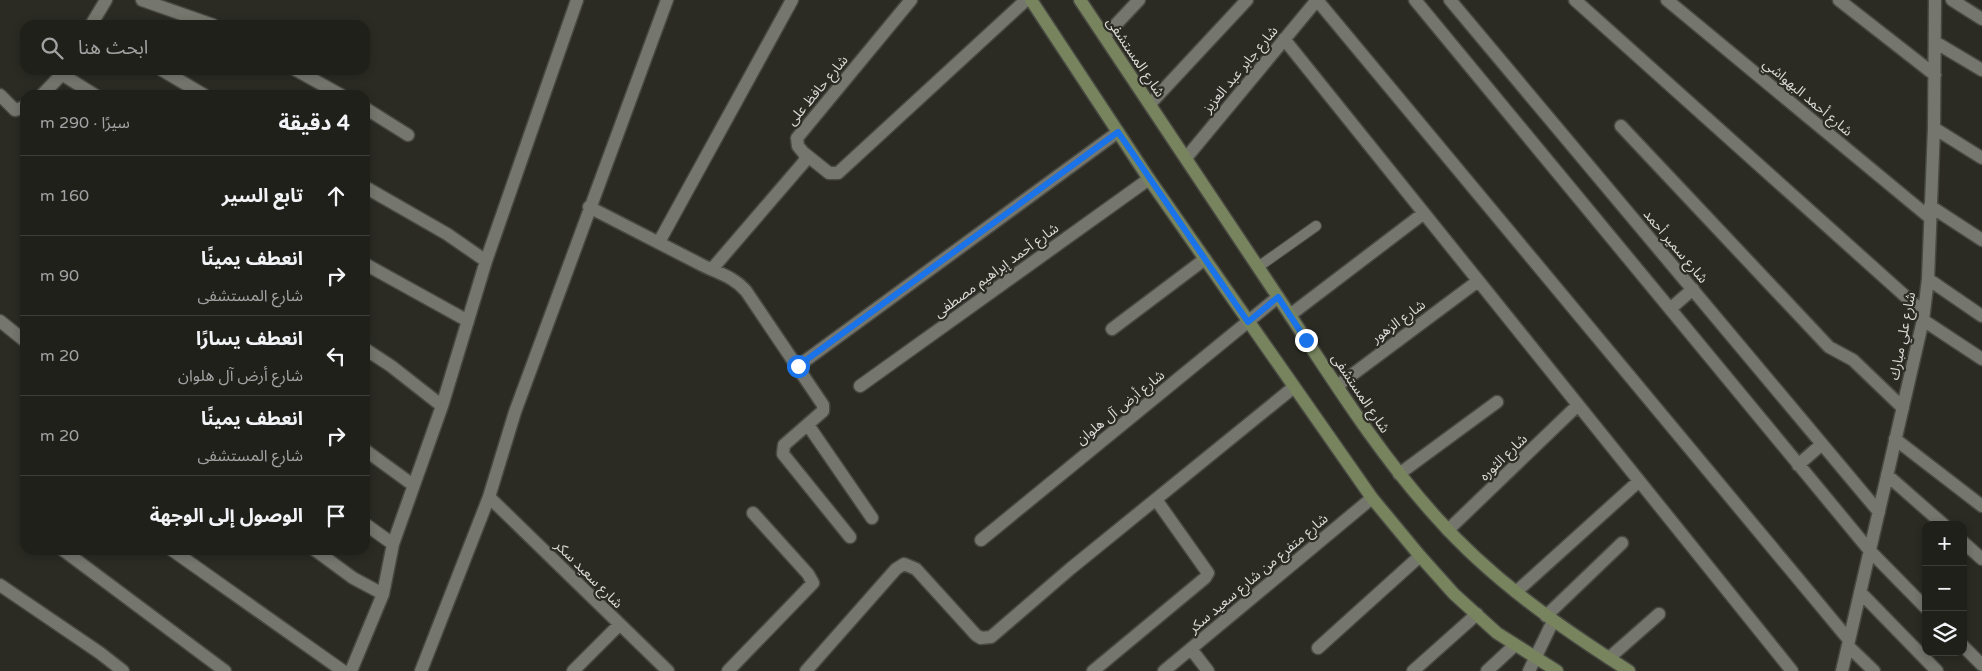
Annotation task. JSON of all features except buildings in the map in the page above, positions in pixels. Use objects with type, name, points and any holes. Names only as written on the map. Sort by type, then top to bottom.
[{"type":"street","points":[[94,20],[106,0]]},
{"type":"street","points":[[142,0],[199,20]]},
{"type":"street","points":[[351,671],[383,594],[393,544],[442,406],[486,261],[577,0]]},
{"type":"street","points":[[422,671],[490,497],[515,412],[589,207],[667,0]]},
{"type":"street","points":[[659,242],[792,0]]},
{"type":"street","name":"شارع حافظ على","points":[[804,153],[798,146],[797,138],[911,0]]},
{"type":"street","points":[[804,153],[829,173],[838,173],[1026,0]]},
{"type":"street","points":[[1031,0],[1149,179],[1372,498],[1454,594],[1497,633],[1557,671]]},
{"type":"street","name":"شارع المستشفى","points":[[1080,0],[1336,386],[1399,474],[1448,530],[1484,565],[1550,618],[1629,671]]},
{"type":"street","points":[[1105,36],[1140,0]]},
{"type":"street","points":[[1150,104],[1247,0]]},
{"type":"street","points":[[1317,0],[1874,671]]},
{"type":"street","name":"شارع جابر عبد العزيز","points":[[1186,158],[1317,0]]},
{"type":"street","points":[[1415,0],[1870,551],[1922,604]]},
{"type":"street","name":"شارع سمير أحمد","points":[[1450,0],[1878,512]]},
{"type":"street","points":[[1575,0],[1924,316],[1982,359]]},
{"type":"street","name":"شارع أحمد البهواشي","points":[[1667,0],[1930,211],[1982,240]]},
{"type":"street","points":[[1839,0],[1935,75]]},
{"type":"street","points":[[1952,0],[1982,18]]},
{"type":"street","name":"شارع علي مبارك","points":[[1842,671],[1902,408],[1914,368],[1924,316],[1928,280],[1934,128],[1935,42],[1932,2]]},
{"type":"street","points":[[1284,40],[1792,671]]},
{"type":"street","points":[[1935,42],[1982,70]]},
{"type":"street","points":[[47,90],[62,75]]},
{"type":"street","points":[[69,75],[88,90]]},
{"type":"street","points":[[170,75],[196,90]]},
{"type":"street","points":[[305,75],[332,90]]},
{"type":"street","points":[[0,95],[15,110],[20,108]]},
{"type":"street","points":[[370,111],[408,135]]},
{"type":"street","points":[[1621,126],[1829,348],[1853,360],[1902,408]]},
{"type":"street","points":[[1934,128],[1982,158]]},
{"type":"street","points":[[798,366],[1118,132]]},
{"type":"street","points":[[712,269],[804,162],[804,153]]},
{"type":"street","name":"شارع أحمد إبراهيم مصطفى","points":[[860,386],[1149,179]]},
{"type":"street","points":[[370,190],[447,234],[486,261]]},
{"type":"street","points":[[589,207],[739,282],[824,405],[822,411],[784,445],[782,451],[784,456],[850,537]]},
{"type":"street","points":[[1290,315],[1424,213]]},
{"type":"street","points":[[1112,329],[1205,259]]},
{"type":"street","points":[[370,267],[468,321]]},
{"type":"street","points":[[1928,280],[1982,316]]},
{"type":"street","name":"شارع الزهور","points":[[1336,386],[1478,281]]},
{"type":"street","points":[[1670,309],[1693,289]]},
{"type":"street","name":"شارع أرض آل هلوان","points":[[982,540],[1278,297]]},
{"type":"street","points":[[0,321],[20,337]]},
{"type":"street","points":[[370,352],[391,366],[442,406]]},
{"type":"street","points":[[806,671],[900,565],[910,565],[916,569],[976,636],[980,638],[991,637],[1070,569],[1157,501],[1294,387]]},
{"type":"street","points":[[1399,474],[1498,402]]},
{"type":"street","name":"شارع الثوره","points":[[1448,530],[1578,405]]},
{"type":"street","points":[[808,425],[872,518]]},
{"type":"street","points":[[1895,439],[1982,506]]},
{"type":"street","points":[[1798,465],[1822,444]]},
{"type":"street","points":[[370,454],[413,485]]},
{"type":"street","points":[[1887,475],[1939,521]]},
{"type":"street","points":[[1516,592],[1639,481]]},
{"type":"street","name":"شارع سعيد سكر","points":[[490,497],[666,670]]},
{"type":"street","name":"شارع متفرع من شارع سعيد سكر","points":[[1164,671],[1372,498]]},
{"type":"street","points":[[1092,671],[1205,578],[1208,573],[1157,501]]},
{"type":"street","points":[[728,671],[812,583],[808,574],[753,513]]},
{"type":"street","points":[[370,528],[393,544]]},
{"type":"street","points":[[1529,671],[1550,618],[1622,543]]},
{"type":"street","points":[[1967,546],[1982,559]]},
{"type":"street","points":[[78,555],[224,671]]},
{"type":"street","points":[[179,555],[343,671]]},
{"type":"street","points":[[322,555],[353,578],[383,594]]},
{"type":"street","points":[[1318,648],[1420,556]]},
{"type":"street","points":[[0,586],[123,671]]},
{"type":"street","points":[[1860,592],[1937,671]]},
{"type":"street","points":[[1413,671],[1477,614]]},
{"type":"street","points":[[1609,658],[1659,614]]},
{"type":"street","points":[[573,671],[619,625]]},
{"type":"street","points":[[1487,671],[1515,645]]},
{"type":"street","points":[[1191,648],[1208,671]]},
{"type":"street","points":[[1967,650],[1982,665]]},
{"type":"lane","points":[[1258,267],[1316,226]]},
{"type":"route","points":[[798,366],[1118,132],[1248,322],[1278,297],[1306,340]]}]
